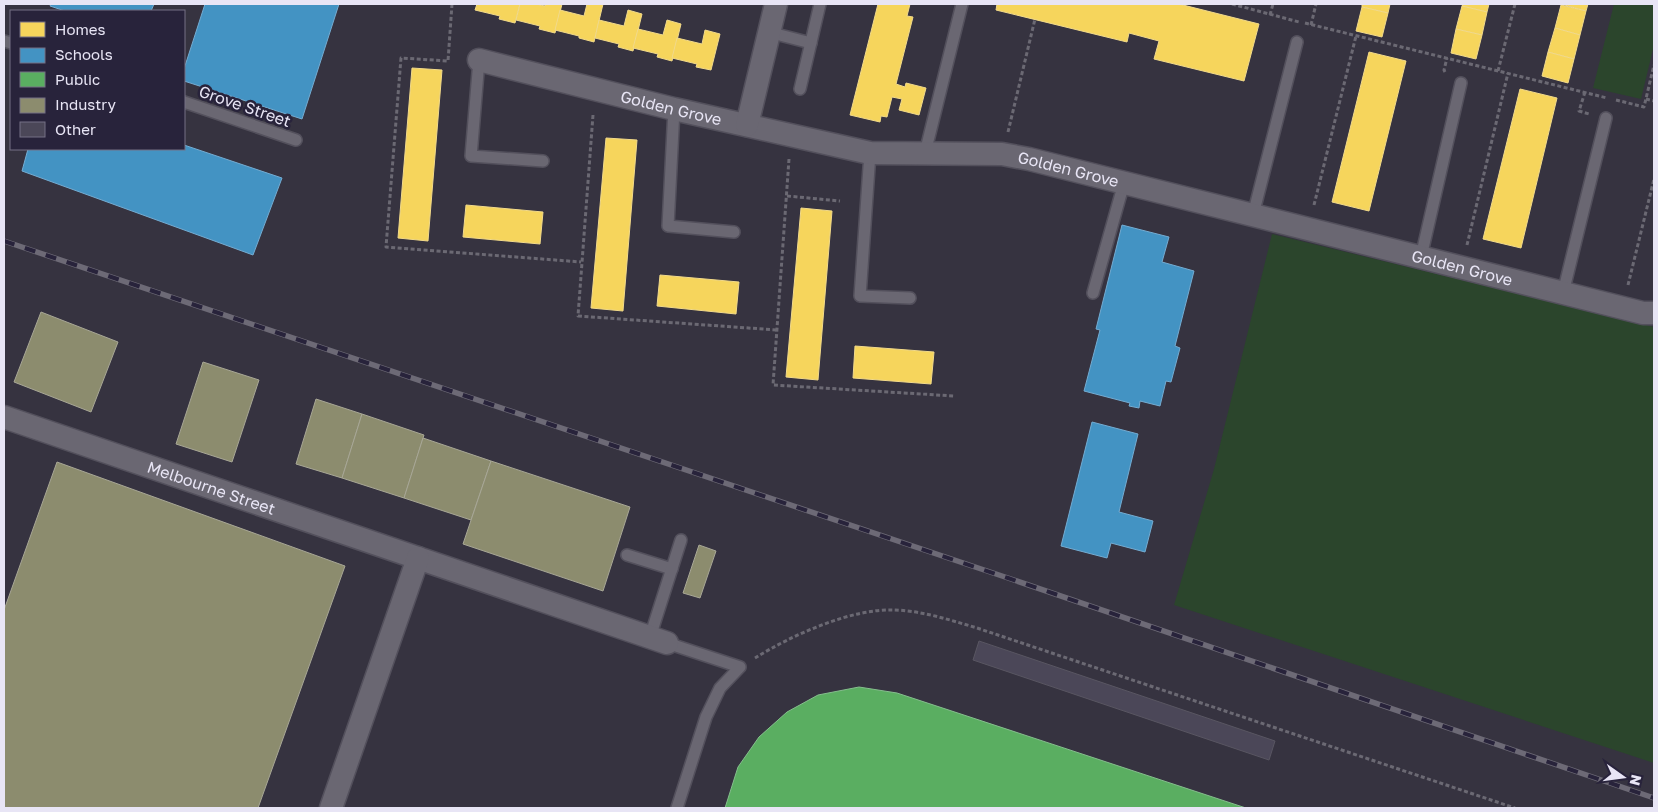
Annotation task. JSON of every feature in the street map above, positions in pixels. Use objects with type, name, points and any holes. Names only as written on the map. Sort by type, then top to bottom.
[{"type":"street","points":[[747,124],[776,4]]},
{"type":"street","name":"Golden Grove","points":[[479,60],[674,109],[870,153],[1002,154],[1029,159],[1622,308],[1643,313],[1654,313]]},
{"type":"street","name":"Melbourne Street","points":[[4,417],[659,640]]},
{"type":"street","points":[[331,808],[418,558]]},
{"type":"lane","points":[[800,89],[820,4]]},
{"type":"lane","points":[[924,153],[962,4]]},
{"type":"lane","points":[[768,32],[811,43]]},
{"type":"lane","points":[[1254,215],[1297,42]]},
{"type":"lane","points":[[479,60],[471,156],[543,161]]},
{"type":"lane","points":[[1421,257],[1461,82]]},
{"type":"lane","name":"Grove Street","points":[[185,102],[296,140]]},
{"type":"lane","points":[[674,109],[668,226],[734,232]]},
{"type":"lane","points":[[1563,293],[1606,118]]},
{"type":"lane","points":[[870,153],[860,296],[910,298]]},
{"type":"lane","points":[[1093,293],[1124,183]]},
{"type":"lane","points":[[677,808],[706,717],[720,688],[740,667],[659,640],[672,569],[681,540]]},
{"type":"lane","points":[[627,555],[672,569]]},
{"type":"path","points":[[452,4],[448,61],[401,58],[386,247],[581,262]]},
{"type":"path","points":[[1232,4],[1644,107],[1654,65]]},
{"type":"path","points":[[1270,15],[1272,4]]},
{"type":"path","points":[[1498,71],[1514,4]]},
{"type":"path","points":[[1002,154],[1035,19]]},
{"type":"path","points":[[1309,229],[1356,36]]},
{"type":"path","points":[[1461,268],[1508,73]]},
{"type":"path","points":[[595,89],[578,316],[777,330]]},
{"type":"path","points":[[1646,99],[1654,101]]},
{"type":"path","points":[[791,136],[773,385],[954,396]]},
{"type":"path","points":[[1622,308],[1654,179]]},
{"type":"path","points":[[787,196],[840,201]]},
{"type":"path","points":[[740,667],[772,647],[806,632],[861,612],[894,610],[934,616],[977,628],[1515,808]]},
{"type":"green space","points":[[1614,4],[1654,4],[1654,45],[1641,99],[1593,88]]},
{"type":"green space","points":[[1272,234],[1654,327],[1654,763],[1174,605],[1214,469]]},
{"type":"building: Homes","points":[[477,4],[520,4],[515,23],[499,19],[500,16],[475,10]]},
{"type":"building: Homes","points":[[520,4],[545,6],[545,4],[562,4],[555,33],[539,29],[540,26],[516,20]]},
{"type":"building: Homes","points":[[587,4],[603,4],[594,42],[555,30],[560,10],[584,16]]},
{"type":"building: Homes","points":[[878,4],[910,4],[907,16],[913,17],[896,84],[905,87],[906,83],[926,88],[919,115],[899,110],[902,99],[892,97],[887,117],[881,116],[880,122],[850,115]]},
{"type":"building: Homes","points":[[997,4],[1179,4],[1259,24],[1244,81],[1154,59],[1159,41],[1129,33],[1127,42],[996,10]]},
{"type":"building: Homes","points":[[1362,4],[1390,4],[1388,13],[1362,7]]},
{"type":"building: Homes","points":[[1463,4],[1489,4],[1487,12],[1462,6]]},
{"type":"building: Homes","points":[[1561,4],[1588,4],[1586,11]]},
{"type":"building: Homes","points":[[1561,5],[1586,11],[1580,35],[1555,28]]},
{"type":"building: Homes","points":[[1462,6],[1487,12],[1482,35],[1456,29]]},
{"type":"building: Homes","points":[[1362,7],[1388,13],[1382,37],[1356,31]]},
{"type":"building: Homes","points":[[628,10],[642,14],[633,51],[618,47],[619,44],[595,38],[599,20],[624,26]]},
{"type":"building: Homes","points":[[667,20],[681,24],[672,61],[657,57],[658,54],[633,48],[638,29],[663,35]]},
{"type":"building: Homes","points":[[1555,28],[1580,35],[1574,59],[1548,52]]},
{"type":"building: Homes","points":[[1456,29],[1482,35],[1476,59],[1451,53]]},
{"type":"building: Homes","points":[[705,30],[720,34],[711,70],[696,67],[697,64],[672,58],[677,38],[702,44]]},
{"type":"building: Homes","points":[[1369,52],[1406,61],[1369,211],[1332,202]]},
{"type":"building: Homes","points":[[1548,52],[1574,59],[1568,83],[1542,76]]},
{"type":"building: Homes","points":[[412,68],[442,70],[428,241],[398,238]]},
{"type":"building: Homes","points":[[1520,89],[1557,98],[1521,248],[1483,239]]},
{"type":"building: Homes","points":[[606,138],[637,140],[623,311],[591,308]]},
{"type":"building: Homes","points":[[466,205],[543,212],[540,244],[463,237]]},
{"type":"building: Homes","points":[[801,208],[832,211],[818,380],[786,377]]},
{"type":"building: Homes","points":[[660,275],[739,282],[736,314],[657,306]]},
{"type":"building: Homes","points":[[855,346],[934,352],[931,384],[853,378]]},
{"type":"building: Schools","points":[[51,4],[154,4],[151,10],[62,10],[50,6]]},
{"type":"building: Schools","points":[[205,4],[339,4],[302,119],[185,81],[185,66]]},
{"type":"building: Schools","points":[[185,145],[282,178],[253,255],[22,171],[28,150],[185,150]]},
{"type":"building: Schools","points":[[1122,225],[1169,237],[1162,262],[1194,271],[1175,346],[1180,348],[1171,382],[1166,381],[1160,406],[1140,401],[1139,408],[1129,406],[1130,403],[1084,391],[1100,330],[1096,329]]},
{"type":"building: Schools","points":[[1092,422],[1138,434],[1119,512],[1153,521],[1145,552],[1111,543],[1107,558],[1061,546]]},
{"type":"building: Public","points":[[859,687],[897,693],[1246,808],[725,808],[738,767],[759,737],[787,712],[818,695]]},
{"type":"building: Industry","points":[[41,312],[118,342],[91,412],[14,382]]},
{"type":"building: Industry","points":[[203,362],[259,380],[232,462],[176,444]]},
{"type":"building: Industry","points":[[316,399],[362,414],[342,478],[296,464]]},
{"type":"building: Industry","points":[[362,414],[424,435],[404,498],[342,478]]},
{"type":"building: Industry","points":[[423,438],[491,461],[471,520],[404,498]]},
{"type":"building: Industry","points":[[491,461],[630,507],[603,591],[463,544]]},
{"type":"building: Industry","points":[[57,462],[345,566],[258,808],[4,808],[4,610]]},
{"type":"building: Industry","points":[[699,545],[716,551],[700,598],[683,593]]},
{"type":"building: Other","points":[[979,641],[1275,741],[1269,760],[973,660]]},
{"type":"railway","points":[[4,241],[1008,578],[1654,798]]}]
